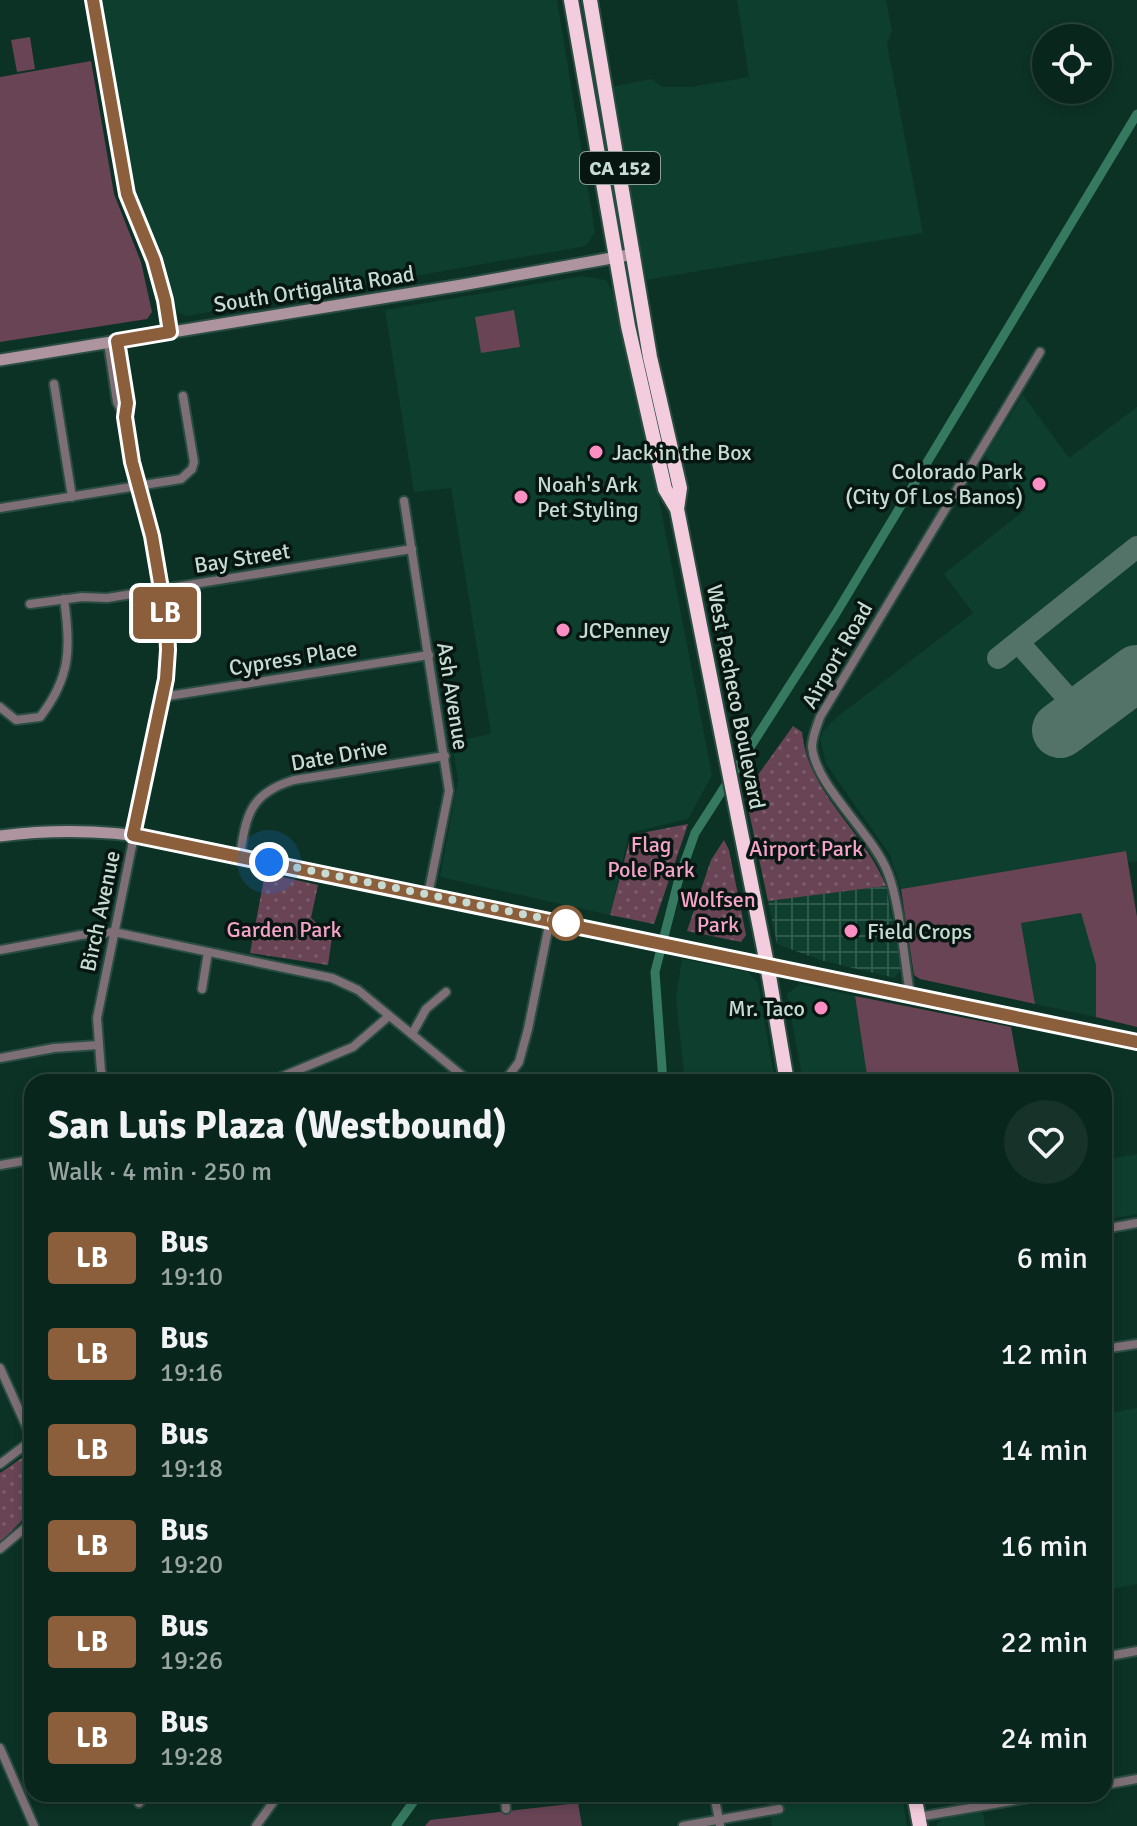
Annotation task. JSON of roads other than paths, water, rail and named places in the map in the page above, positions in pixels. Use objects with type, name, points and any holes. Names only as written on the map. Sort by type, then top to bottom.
[{"type":"highway","name":"West Pacheco Boulevard","points":[[571,0],[628,326],[665,489],[677,509]]},
{"type":"highway","points":[[578,0],[602,105],[610,109]]},
{"type":"highway","name":"West Pacheco Boulevard","points":[[590,0],[650,357],[680,488],[677,509],[767,964],[786,1074]]},
{"type":"highway","points":[[915,1802],[919,1822]]},
{"type":"street","points":[[93,0],[127,194],[154,260],[170,332]]},
{"type":"street","name":"South Ortigalita Road","points":[[0,360],[634,254]]},
{"type":"street","name":"Birch Avenue","points":[[102,1074],[97,1018],[162,697],[168,650],[149,520],[132,462],[125,417],[117,402],[112,342]]},
{"type":"street","name":"Airport Road","points":[[910,994],[890,876],[878,853],[817,765],[812,746],[815,731],[820,717],[1040,352]]},
{"type":"street","points":[[54,384],[72,497]]},
{"type":"street","points":[[0,508],[181,479],[190,472],[194,462],[183,396]]},
{"type":"street","name":"Ash Avenue","points":[[404,501],[449,791],[428,895]]},
{"type":"street","name":"Bay Street","points":[[30,604],[107,598],[412,549]]},
{"type":"street","points":[[0,707],[16,720],[40,717],[57,692],[67,665],[68,631],[64,599]]},
{"type":"street","name":"Cypress Place","points":[[162,697],[429,655]]},
{"type":"street","name":"Date Drive","points":[[240,856],[244,825],[256,803],[272,786],[445,756]]},
{"type":"street","points":[[0,836],[62,831],[133,835],[1137,1042]]},
{"type":"street","points":[[510,1074],[519,1062],[528,1029],[550,920]]},
{"type":"street","points":[[0,950],[114,932],[332,978],[358,990],[460,1074]]},
{"type":"street","points":[[202,989],[208,952]]},
{"type":"street","points":[[412,1034],[426,1009],[446,992]]},
{"type":"street","points":[[288,1074],[353,1047],[389,1016]]},
{"type":"street","points":[[0,1058],[54,1048],[98,1045]]},
{"type":"street","points":[[0,1165],[24,1163]]},
{"type":"street","points":[[1112,1228],[1137,1223]]},
{"type":"street","points":[[1112,1348],[1137,1344]]},
{"type":"street","points":[[0,1368],[24,1421]]},
{"type":"street","points":[[0,1464],[24,1445]]},
{"type":"street","points":[[0,1549],[24,1529]]},
{"type":"street","points":[[1112,1656],[1137,1651]]},
{"type":"street","points":[[0,1748],[34,1826]]},
{"type":"street","points":[[1112,1784],[1137,1779]]},
{"type":"street","points":[[256,1826],[273,1802]]},
{"type":"street","points":[[506,1802],[506,1809]]},
{"type":"street","points":[[715,1802],[719,1823]]},
{"type":"street","points":[[919,1822],[1014,1802]]},
{"type":"street","points":[[683,1826],[719,1823],[779,1809]]},
{"type":"waterway","points":[[662,1074],[655,972],[679,878],[695,833],[835,615],[1137,114]]},
{"type":"waterway","points":[[396,1826],[413,1802]]},
{"type":"place","name":"Jack in the Box","points":[[596,452]]},
{"type":"place","name":"Colorado Park (City Of Los Banos)","points":[[1039,484]]},
{"type":"place","name":"Noah's Ark Pet Styling","points":[[521,497]]},
{"type":"place","name":"JCPenney","points":[[563,630]]},
{"type":"place","name":"Field Crops","points":[[851,931]]},
{"type":"place","name":"Mr. Taco","points":[[821,1008]]},
{"type":"park label","name":"Airport Park","points":[[806,848]]},
{"type":"park label","name":"Flag Pole Park","points":[[651,856]]},
{"type":"park label","name":"Wolfsen Park","points":[[718,912]]},
{"type":"park label","name":"Garden Park","points":[[284,929]]}]
